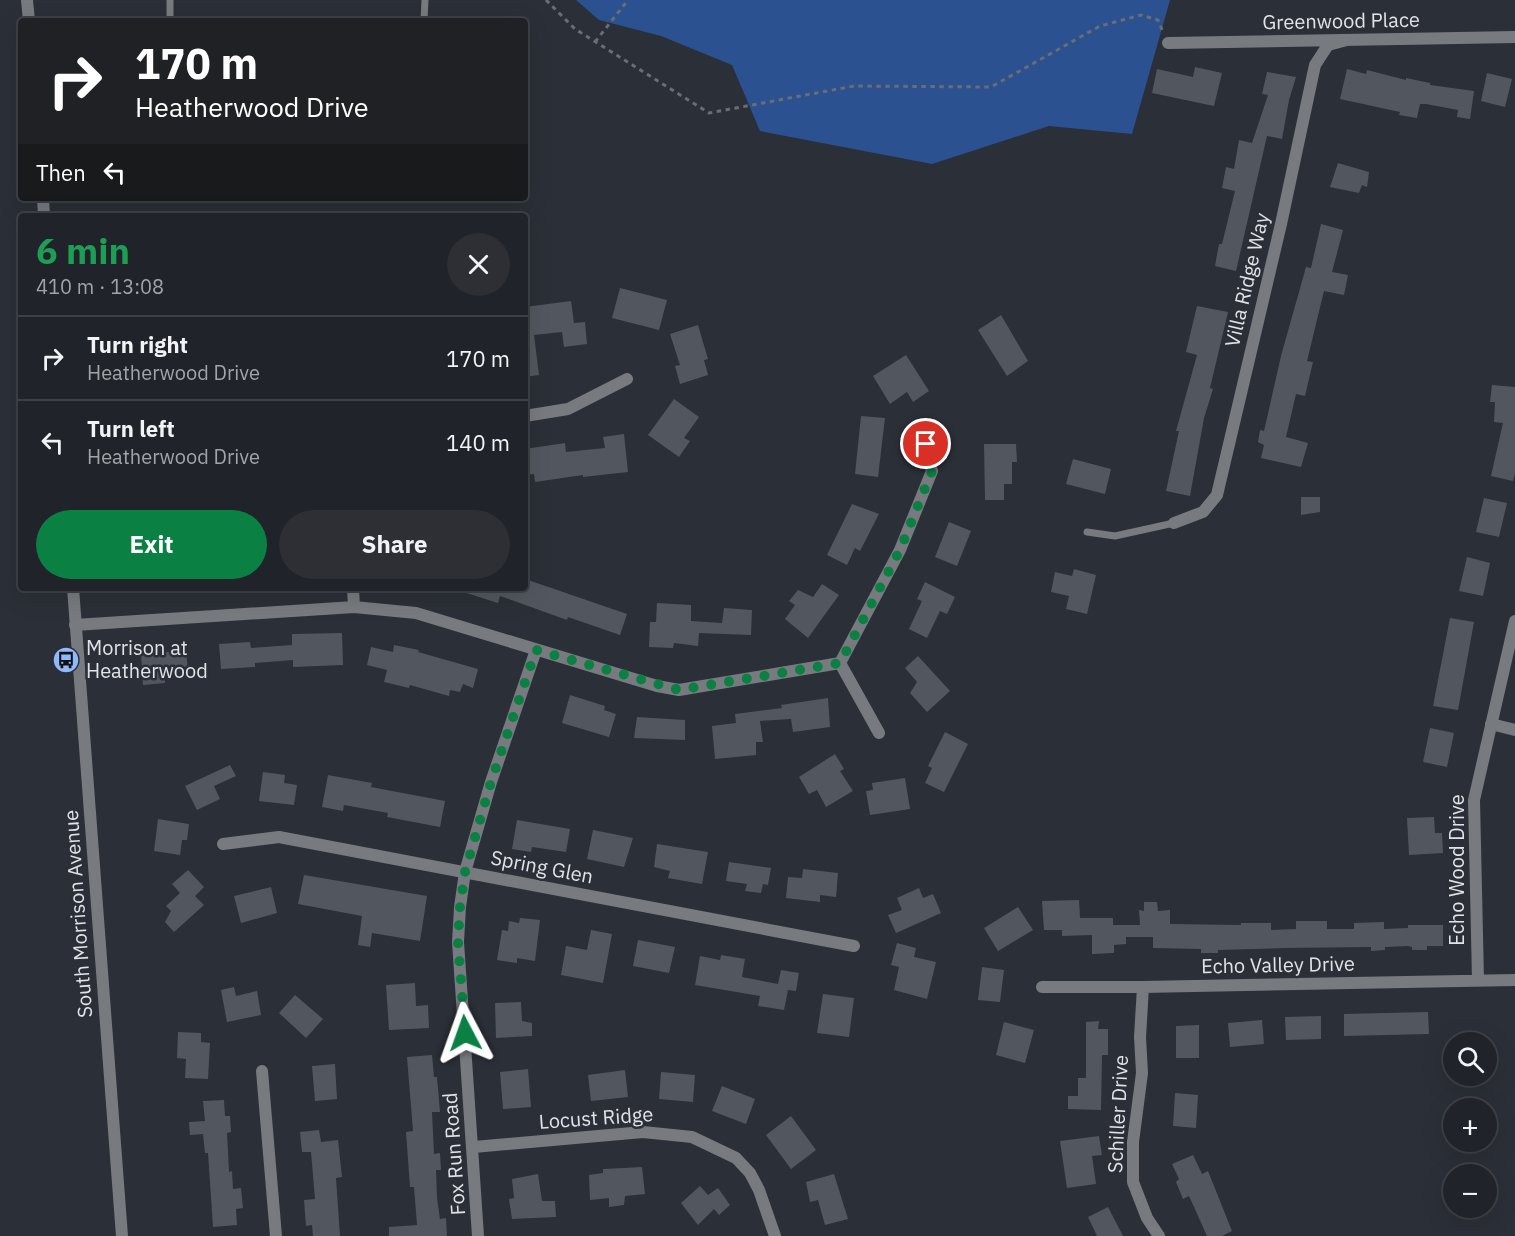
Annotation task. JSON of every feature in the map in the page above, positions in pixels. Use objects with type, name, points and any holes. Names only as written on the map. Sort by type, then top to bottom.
[{"type":"street","points":[[27,0],[28,18]]},
{"type":"street","name":"Greenwood Place","points":[[1168,43],[1515,38]]},
{"type":"street","name":"Villa Ridge Way","points":[[1174,523],[1203,512],[1217,495],[1281,224],[1315,65],[1328,45],[1347,40]]},
{"type":"street","points":[[528,416],[568,409],[627,379]]},
{"type":"street","points":[[840,663],[900,550],[932,471],[926,444]]},
{"type":"street","name":"South Morrison Avenue","points":[[73,591],[122,1236]]},
{"type":"street","points":[[353,591],[354,607]]},
{"type":"street","points":[[75,624],[354,607],[398,610],[416,613],[679,690],[840,663]]},
{"type":"street","name":"Echo Wood Drive","points":[[1478,981],[1474,800],[1515,621]]},
{"type":"street","name":"Fox Run Road","points":[[478,1236],[474,1147],[458,942],[460,907],[465,872],[491,782],[536,650]]},
{"type":"street","points":[[840,663],[879,733]]},
{"type":"street","points":[[1491,724],[1515,730]]},
{"type":"street","name":"Spring Glen","points":[[223,844],[279,837],[854,946]]},
{"type":"street","name":"Echo Valley Drive","points":[[1042,987],[1515,981]]},
{"type":"street","name":"Schiller Drive","points":[[1143,987],[1140,1037],[1142,1073],[1133,1142],[1133,1182],[1147,1218],[1159,1236]]},
{"type":"street","points":[[262,1071],[276,1236]]},
{"type":"street","name":"Locust Ridge","points":[[474,1147],[643,1132],[692,1137],[736,1158],[750,1173],[759,1190],[775,1236]]},
{"type":"lane","points":[[170,0],[170,18]]},
{"type":"lane","points":[[424,18],[425,0]]},
{"type":"lane","points":[[1087,532],[1114,536],[1174,523]]},
{"type":"path","points":[[546,0],[575,29],[709,113],[854,86],[991,87],[1101,26],[1141,15],[1158,20],[1168,43]]},
{"type":"path","points":[[595,42],[628,0]]},
{"type":"shaded area","points":[[576,0],[1170,0],[1132,134],[1049,126],[932,164],[760,131],[732,65],[661,36],[599,20]]},
{"type":"building","points":[[1195,67],[1222,73],[1214,106],[1152,93],[1157,69],[1193,77]]},
{"type":"building","points":[[1347,69],[1366,74],[1367,70],[1406,80],[1406,78],[1430,83],[1430,85],[1474,91],[1470,119],[1457,117],[1458,110],[1426,104],[1420,104],[1417,118],[1340,99]]},
{"type":"building","points":[[1267,72],[1296,77],[1282,139],[1267,136],[1236,271],[1215,266],[1219,244],[1222,244],[1235,191],[1222,188],[1226,167],[1234,169],[1239,140],[1252,143],[1268,95],[1262,94]]},
{"type":"building","points":[[1487,73],[1512,79],[1505,107],[1481,101]]},
{"type":"building","points":[[1338,163],[1369,172],[1367,187],[1362,185],[1359,193],[1330,187]]},
{"type":"building","points":[[1321,224],[1343,230],[1332,272],[1348,275],[1344,295],[1324,291],[1307,361],[1313,362],[1305,396],[1296,394],[1286,437],[1308,443],[1301,467],[1261,458],[1264,445],[1258,442],[1260,430],[1264,431],[1281,356],[1306,267],[1311,268]]},
{"type":"building","points":[[620,288],[667,300],[659,330],[612,318]]},
{"type":"building","points":[[571,301],[574,323],[585,322],[587,344],[564,347],[562,332],[534,335],[539,375],[528,377],[528,307]]},
{"type":"building","points":[[1197,306],[1228,312],[1210,388],[1213,389],[1204,418],[1190,496],[1166,491],[1179,431],[1176,431],[1197,355],[1186,352]]},
{"type":"building","points":[[1001,315],[1028,361],[1007,376],[978,330]]},
{"type":"building","points":[[698,325],[708,359],[704,360],[708,375],[680,384],[675,366],[680,365],[670,334]]},
{"type":"building","points":[[906,355],[929,391],[913,402],[907,392],[890,404],[873,376]]},
{"type":"building","points":[[1492,385],[1515,387],[1515,473],[1513,481],[1491,476],[1503,423],[1494,422],[1495,402],[1490,402]]},
{"type":"building","points":[[674,399],[699,417],[684,438],[690,441],[679,457],[648,435]]},
{"type":"building","points":[[861,416],[885,418],[878,477],[855,474]]},
{"type":"building","points":[[624,434],[628,472],[583,477],[583,475],[535,482],[534,474],[528,475],[528,449],[565,443],[566,452],[605,448],[603,437]]},
{"type":"building","points":[[984,444],[1016,444],[1017,462],[1012,462],[1012,484],[1004,484],[1004,500],[985,500]]},
{"type":"building","points":[[1073,459],[1111,469],[1105,494],[1066,484]]},
{"type":"building","points":[[1301,497],[1320,497],[1320,512],[1301,515]]},
{"type":"building","points":[[1484,498],[1507,503],[1499,537],[1476,532]]},
{"type":"building","points":[[852,504],[879,514],[860,551],[855,548],[847,565],[827,555]]},
{"type":"building","points":[[949,522],[971,531],[957,566],[935,557]]},
{"type":"building","points":[[1467,557],[1490,563],[1483,596],[1459,591]]},
{"type":"building","points":[[1074,569],[1096,575],[1087,614],[1066,609],[1069,596],[1051,592],[1055,572],[1072,576]]},
{"type":"building","points":[[528,580],[627,614],[620,635],[568,617],[567,620],[500,596],[498,603],[460,591],[528,591]]},
{"type":"building","points":[[925,582],[955,597],[947,614],[940,611],[927,638],[909,629],[922,601],[917,599]]},
{"type":"building","points":[[822,584],[839,595],[808,638],[785,619],[795,605],[789,601],[798,590],[813,597]]},
{"type":"building","points":[[657,603],[691,605],[691,621],[722,623],[724,608],[752,610],[751,635],[699,633],[698,646],[674,643],[673,648],[649,647],[650,622],[656,622]]},
{"type":"building","points":[[1450,618],[1474,622],[1458,710],[1433,706]]},
{"type":"building","points":[[342,633],[343,665],[293,667],[293,660],[255,663],[255,667],[221,669],[219,644],[250,642],[251,648],[292,645],[292,634]]},
{"type":"building","points":[[394,645],[419,650],[418,652],[478,669],[473,688],[463,684],[460,692],[450,690],[449,696],[410,685],[409,688],[384,682],[387,670],[367,665],[371,647],[393,652]]},
{"type":"building","points":[[186,650],[188,671],[165,673],[165,683],[143,685],[141,655]]},
{"type":"building","points":[[918,656],[950,691],[927,712],[910,693],[917,682],[905,668]]},
{"type":"building","points":[[570,695],[605,706],[604,710],[616,714],[609,737],[562,723]]},
{"type":"building","points":[[828,698],[830,727],[793,732],[791,719],[760,721],[763,742],[756,742],[756,755],[715,759],[712,726],[736,723],[735,714],[782,708],[781,705]]},
{"type":"building","points":[[637,717],[685,720],[685,740],[634,738]]},
{"type":"building","points":[[1430,728],[1454,733],[1447,767],[1423,762]]},
{"type":"building","points":[[945,732],[968,744],[944,792],[925,783],[932,768],[928,766]]},
{"type":"building","points":[[835,754],[844,769],[840,771],[853,791],[826,807],[817,790],[809,794],[799,777]]},
{"type":"building","points":[[230,765],[236,776],[214,786],[220,799],[197,810],[185,786]]},
{"type":"building","points":[[263,772],[285,775],[284,783],[297,785],[294,805],[259,801]]},
{"type":"building","points":[[328,775],[372,783],[371,787],[445,801],[440,827],[387,817],[388,813],[344,805],[343,811],[322,807]]},
{"type":"building","points":[[905,778],[910,809],[870,815],[866,791],[873,790],[872,783]]},
{"type":"building","points":[[1434,817],[1435,833],[1442,833],[1443,853],[1409,855],[1407,818]]},
{"type":"building","points":[[158,819],[189,824],[187,840],[182,840],[180,855],[154,851]]},
{"type":"building","points":[[517,820],[570,829],[566,852],[532,847],[531,852],[512,849]]},
{"type":"building","points":[[593,830],[633,838],[624,867],[587,859]]},
{"type":"building","points":[[657,844],[708,852],[702,884],[668,878],[670,871],[654,867]]},
{"type":"building","points":[[729,862],[771,868],[768,885],[763,884],[761,893],[745,891],[747,884],[726,881]]},
{"type":"building","points":[[803,869],[838,873],[836,897],[820,895],[820,902],[786,898],[788,877],[802,878]]},
{"type":"building","points":[[188,870],[204,887],[195,896],[204,905],[174,932],[165,922],[171,911],[166,906],[180,893],[172,884]]},
{"type":"building","points":[[304,875],[427,896],[420,941],[372,933],[370,947],[358,945],[362,916],[298,904]]},
{"type":"building","points":[[271,887],[277,913],[241,923],[234,896]]},
{"type":"building","points":[[919,888],[923,898],[933,894],[941,913],[896,933],[888,915],[902,910],[897,898]]},
{"type":"building","points":[[1079,900],[1080,918],[1113,918],[1113,925],[1140,925],[1139,910],[1144,911],[1144,902],[1157,902],[1158,911],[1170,910],[1170,924],[1271,923],[1271,930],[1296,929],[1296,921],[1327,921],[1327,929],[1354,929],[1354,923],[1384,922],[1384,929],[1408,928],[1408,925],[1443,925],[1443,946],[1427,946],[1427,950],[1412,950],[1412,947],[1408,946],[1385,947],[1385,950],[1371,951],[1371,947],[1285,948],[1218,950],[1218,953],[1201,953],[1201,949],[1153,948],[1153,937],[1126,937],[1126,944],[1114,945],[1114,953],[1092,954],[1092,935],[1062,936],[1062,930],[1044,930],[1042,901]]},
{"type":"building","points":[[1018,907],[1033,930],[998,951],[984,928]]},
{"type":"building","points":[[520,918],[540,920],[535,961],[517,958],[517,963],[497,960],[502,930],[508,931],[509,921],[519,923]]},
{"type":"building","points":[[591,930],[612,934],[603,983],[561,975],[566,946],[587,950]]},
{"type":"building","points":[[638,940],[675,947],[669,973],[633,966]]},
{"type":"building","points":[[897,943],[916,948],[914,957],[936,962],[927,999],[894,990],[899,967],[891,965]]},
{"type":"building","points":[[721,955],[745,959],[742,977],[778,984],[781,970],[799,973],[796,991],[788,990],[784,1010],[758,1006],[760,996],[695,985],[700,956],[720,960]]},
{"type":"building","points":[[982,967],[1004,970],[1000,1002],[978,1000]]},
{"type":"building","points":[[415,983],[416,1006],[428,1005],[429,1028],[389,1030],[386,985]]},
{"type":"building","points":[[234,987],[236,996],[257,991],[261,1015],[227,1022],[221,990]]},
{"type":"building","points":[[823,994],[854,998],[849,1037],[817,1033]]},
{"type":"building","points":[[295,995],[323,1019],[306,1038],[279,1013]]},
{"type":"building","points":[[521,1002],[522,1021],[532,1023],[532,1036],[496,1038],[495,1003]]},
{"type":"building","points":[[1428,1012],[1429,1034],[1344,1036],[1344,1014]]},
{"type":"building","points":[[1321,1016],[1321,1039],[1286,1040],[1285,1017]]},
{"type":"building","points":[[1262,1020],[1264,1044],[1230,1047],[1228,1023]]},
{"type":"building","points":[[1099,1021],[1098,1029],[1108,1029],[1108,1055],[1102,1055],[1101,1110],[1068,1109],[1068,1096],[1078,1096],[1078,1078],[1086,1078],[1086,1022]]},
{"type":"building","points":[[1004,1022],[1034,1030],[1025,1063],[996,1055]]},
{"type":"building","points":[[1199,1025],[1199,1058],[1176,1058],[1176,1026]]},
{"type":"building","points":[[178,1032],[201,1033],[201,1042],[210,1043],[208,1079],[185,1078],[186,1059],[177,1058]]},
{"type":"building","points":[[432,1055],[434,1077],[437,1077],[440,1112],[432,1112],[434,1154],[440,1153],[441,1170],[436,1170],[437,1198],[440,1219],[446,1218],[447,1236],[389,1236],[389,1227],[417,1225],[414,1187],[410,1187],[406,1132],[413,1131],[407,1057]]},
{"type":"building","points":[[335,1064],[337,1099],[315,1101],[312,1066]]},
{"type":"building","points":[[528,1069],[531,1107],[503,1109],[500,1072]]},
{"type":"building","points":[[625,1070],[628,1097],[591,1101],[588,1075]]},
{"type":"building","points":[[661,1072],[695,1075],[693,1102],[659,1099]]},
{"type":"building","points":[[722,1086],[755,1099],[746,1124],[712,1111]]},
{"type":"building","points":[[1175,1093],[1198,1095],[1196,1128],[1173,1126]]},
{"type":"building","points":[[224,1100],[225,1116],[230,1116],[231,1132],[227,1133],[229,1172],[232,1171],[233,1189],[241,1188],[243,1208],[236,1209],[237,1225],[213,1227],[208,1153],[205,1153],[203,1134],[190,1135],[189,1122],[205,1121],[203,1101]]},
{"type":"building","points":[[791,1116],[816,1150],[791,1169],[766,1135]]},
{"type":"building","points":[[319,1130],[321,1142],[338,1140],[342,1177],[336,1178],[340,1236],[313,1236],[312,1225],[306,1226],[304,1200],[315,1199],[311,1152],[302,1152],[300,1132]]},
{"type":"building","points":[[1099,1136],[1102,1155],[1092,1156],[1096,1184],[1067,1188],[1060,1141]]},
{"type":"building","points":[[1193,1155],[1202,1174],[1208,1171],[1232,1231],[1222,1236],[1207,1236],[1189,1196],[1183,1199],[1176,1182],[1179,1179],[1172,1164]]},
{"type":"building","points":[[642,1167],[645,1194],[625,1196],[624,1205],[609,1207],[609,1198],[590,1200],[589,1175],[603,1173],[603,1169]]},
{"type":"building","points":[[538,1174],[542,1201],[555,1201],[556,1217],[512,1219],[509,1199],[514,1198],[512,1179]]},
{"type":"building","points":[[834,1174],[848,1219],[825,1225],[818,1200],[810,1202],[806,1182]]},
{"type":"building","points":[[700,1186],[708,1195],[718,1188],[730,1205],[719,1215],[714,1209],[698,1225],[681,1203]]},
{"type":"building","points":[[1108,1207],[1123,1236],[1097,1236],[1088,1217]]},
{"type":"place","name":"Morrison at Heatherwood","points":[[66,660]]},
{"type":"route","points":[[465,1033],[458,942],[465,872],[491,782],[536,650],[657,686],[679,690],[840,663],[900,550],[932,471],[926,444]]}]
